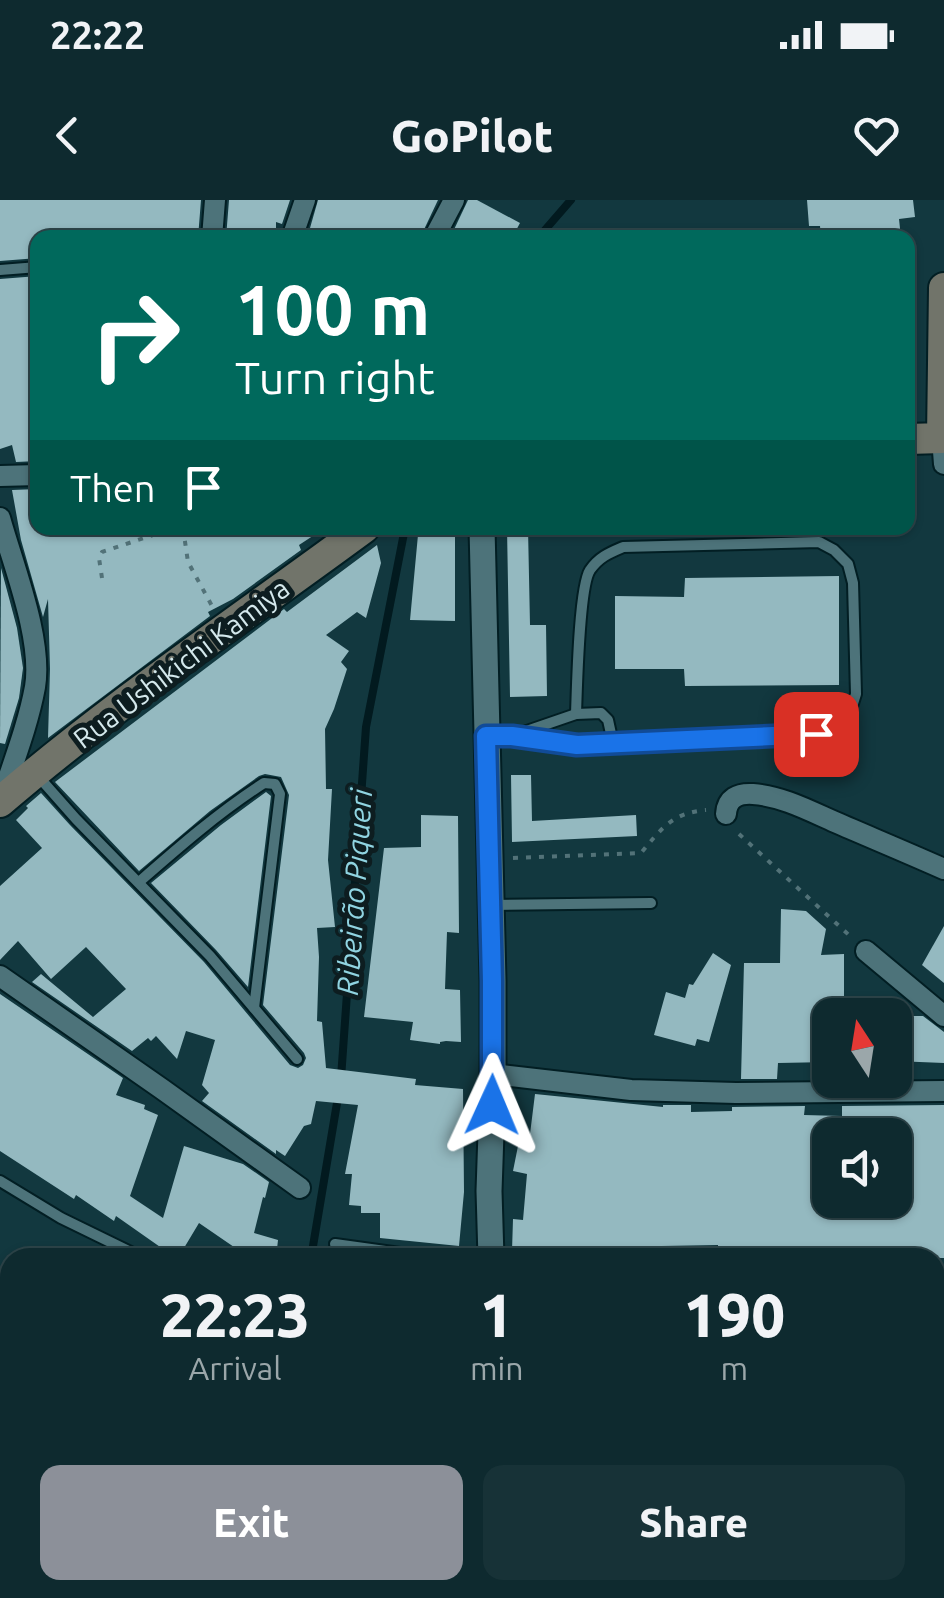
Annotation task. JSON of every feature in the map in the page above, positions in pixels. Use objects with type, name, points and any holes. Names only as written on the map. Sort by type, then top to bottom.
[{"type":"main road","points":[[915,441],[943,447],[944,288]]},
{"type":"main road","name":"Rua Ushikichi Kamiya","points":[[0,802],[168,670],[354,535]]},
{"type":"street","points":[[213,230],[215,200]]},
{"type":"street","points":[[295,230],[305,200]]},
{"type":"street","points":[[438,230],[454,200]]},
{"type":"street","points":[[0,476],[30,475]]},
{"type":"street","points":[[0,518],[36,658],[31,702],[0,802]]},
{"type":"street","points":[[483,535],[499,736],[488,859],[493,1074],[488,1191],[491,1248]]},
{"type":"street","points":[[726,814],[727,805],[740,794],[790,802],[944,869]]},
{"type":"street","points":[[866,951],[944,1016]]},
{"type":"street","points":[[0,976],[300,1188]]},
{"type":"street","points":[[493,1074],[631,1090],[944,1092]]},
{"type":"lane","points":[[0,270],[30,268]]},
{"type":"lane","points":[[499,736],[577,745],[816,734],[835,727],[850,712],[856,694],[854,584],[848,564],[819,542],[623,548],[602,556],[588,573],[584,593],[576,714]]},
{"type":"lane","points":[[499,736],[576,714],[601,713],[608,720],[613,742]]},
{"type":"lane","points":[[35,772],[210,956],[297,1059]]},
{"type":"lane","points":[[139,882],[238,800],[264,783],[275,784],[280,794],[254,1008]]},
{"type":"lane","points":[[490,905],[651,903]]},
{"type":"lane","points":[[0,1181],[61,1218],[122,1248]]},
{"type":"lane","points":[[334,1244],[363,1248]]},
{"type":"path","points":[[102,578],[102,552],[153,535]]},
{"type":"path","points":[[184,535],[188,562],[224,631]]},
{"type":"path","points":[[488,859],[641,853],[674,818],[712,810],[726,814],[744,840],[866,951]]},
{"type":"building","points":[[0,200],[201,200],[199,230],[30,230],[30,259],[0,261]]},
{"type":"building","points":[[229,200],[290,200],[282,224],[276,222],[276,230],[227,230]]},
{"type":"building","points":[[318,200],[438,200],[424,230],[309,230]]},
{"type":"building","points":[[468,200],[477,200],[520,223],[516,230],[454,230]]},
{"type":"building","points":[[807,200],[913,200],[915,217],[899,219],[900,230],[820,230],[820,226],[809,226]]},
{"type":"building","points":[[30,277],[30,461],[16,462],[12,445],[0,449],[0,279]]},
{"type":"building","points":[[30,489],[30,535],[314,535],[299,545],[301,550],[233,599],[208,612],[210,616],[48,738],[48,599],[43,617],[21,540],[12,490]]},
{"type":"building","points":[[418,535],[455,536],[455,621],[410,620]]},
{"type":"building","points":[[507,535],[528,535],[530,625],[546,625],[547,696],[510,697]]},
{"type":"building","points":[[377,545],[381,563],[366,618],[357,612],[326,635],[349,651],[341,662],[347,669],[325,729],[326,789],[332,789],[328,860],[335,927],[317,928],[317,1021],[322,1022],[326,1068],[416,1079],[415,1085],[463,1089],[464,1192],[459,1246],[380,1238],[380,1213],[361,1213],[361,1206],[349,1205],[352,1174],[345,1174],[358,1105],[316,1101],[311,1124],[304,1126],[285,1156],[276,1150],[276,1154],[202,1101],[209,1093],[202,1085],[215,1040],[186,1031],[177,1059],[156,1036],[132,1051],[32,982],[41,974],[93,1017],[126,989],[86,947],[51,979],[18,941],[0,960],[0,886],[42,848],[16,820],[41,793],[204,962],[290,1065],[303,1065],[304,1053],[263,1005],[289,795],[281,777],[259,776],[139,871],[55,782],[284,609],[287,612]]},
{"type":"building","points":[[1,568],[23,668],[19,698],[5,744],[0,743]]},
{"type":"building","points":[[839,576],[839,685],[685,686],[684,669],[615,669],[615,596],[684,597],[685,578]]},
{"type":"building","points":[[511,775],[531,775],[532,821],[636,815],[637,836],[512,842]]},
{"type":"building","points":[[266,792],[271,796],[248,987],[151,883]]},
{"type":"building","points":[[421,815],[458,816],[459,933],[447,932],[445,989],[460,990],[461,1042],[410,1040],[413,1022],[364,1017],[384,848],[421,847]]},
{"type":"building","points":[[781,909],[806,911],[826,929],[821,955],[844,954],[844,998],[812,998],[812,1062],[778,1063],[777,1079],[741,1079],[744,963],[780,963]]},
{"type":"building","points":[[944,926],[944,983],[922,965]]},
{"type":"building","points":[[713,953],[731,965],[709,1042],[697,1039],[695,1046],[654,1035],[666,992],[685,998],[689,984],[693,985]]},
{"type":"building","points":[[0,994],[123,1078],[116,1095],[145,1105],[144,1109],[158,1115],[130,1196],[163,1218],[184,1146],[243,1164],[269,1182],[254,1233],[278,1240],[277,1248],[235,1248],[199,1223],[184,1248],[162,1248],[116,1216],[114,1221],[76,1195],[74,1199],[0,1151]]},
{"type":"building","points":[[912,1016],[923,1016],[944,1032],[944,1063],[912,1062]]},
{"type":"building","points":[[535,1094],[663,1107],[691,1105],[691,1112],[805,1106],[804,1115],[842,1116],[842,1106],[944,1105],[944,1248],[512,1248],[513,1219],[523,1220],[527,1174],[513,1171],[519,1141],[529,1142]]},
{"type":"waterway","name":"Ribeirão Piqueri","points":[[545,230],[571,200]]},
{"type":"waterway","name":"Ribeirão Piqueri","points":[[341,1078],[366,727],[404,535]]},
{"type":"waterway","name":"Ribeirão Piqueri","points":[[313,1248],[338,1097]]},
{"type":"route","points":[[492,1105],[486,736],[577,745],[816,734]]}]
